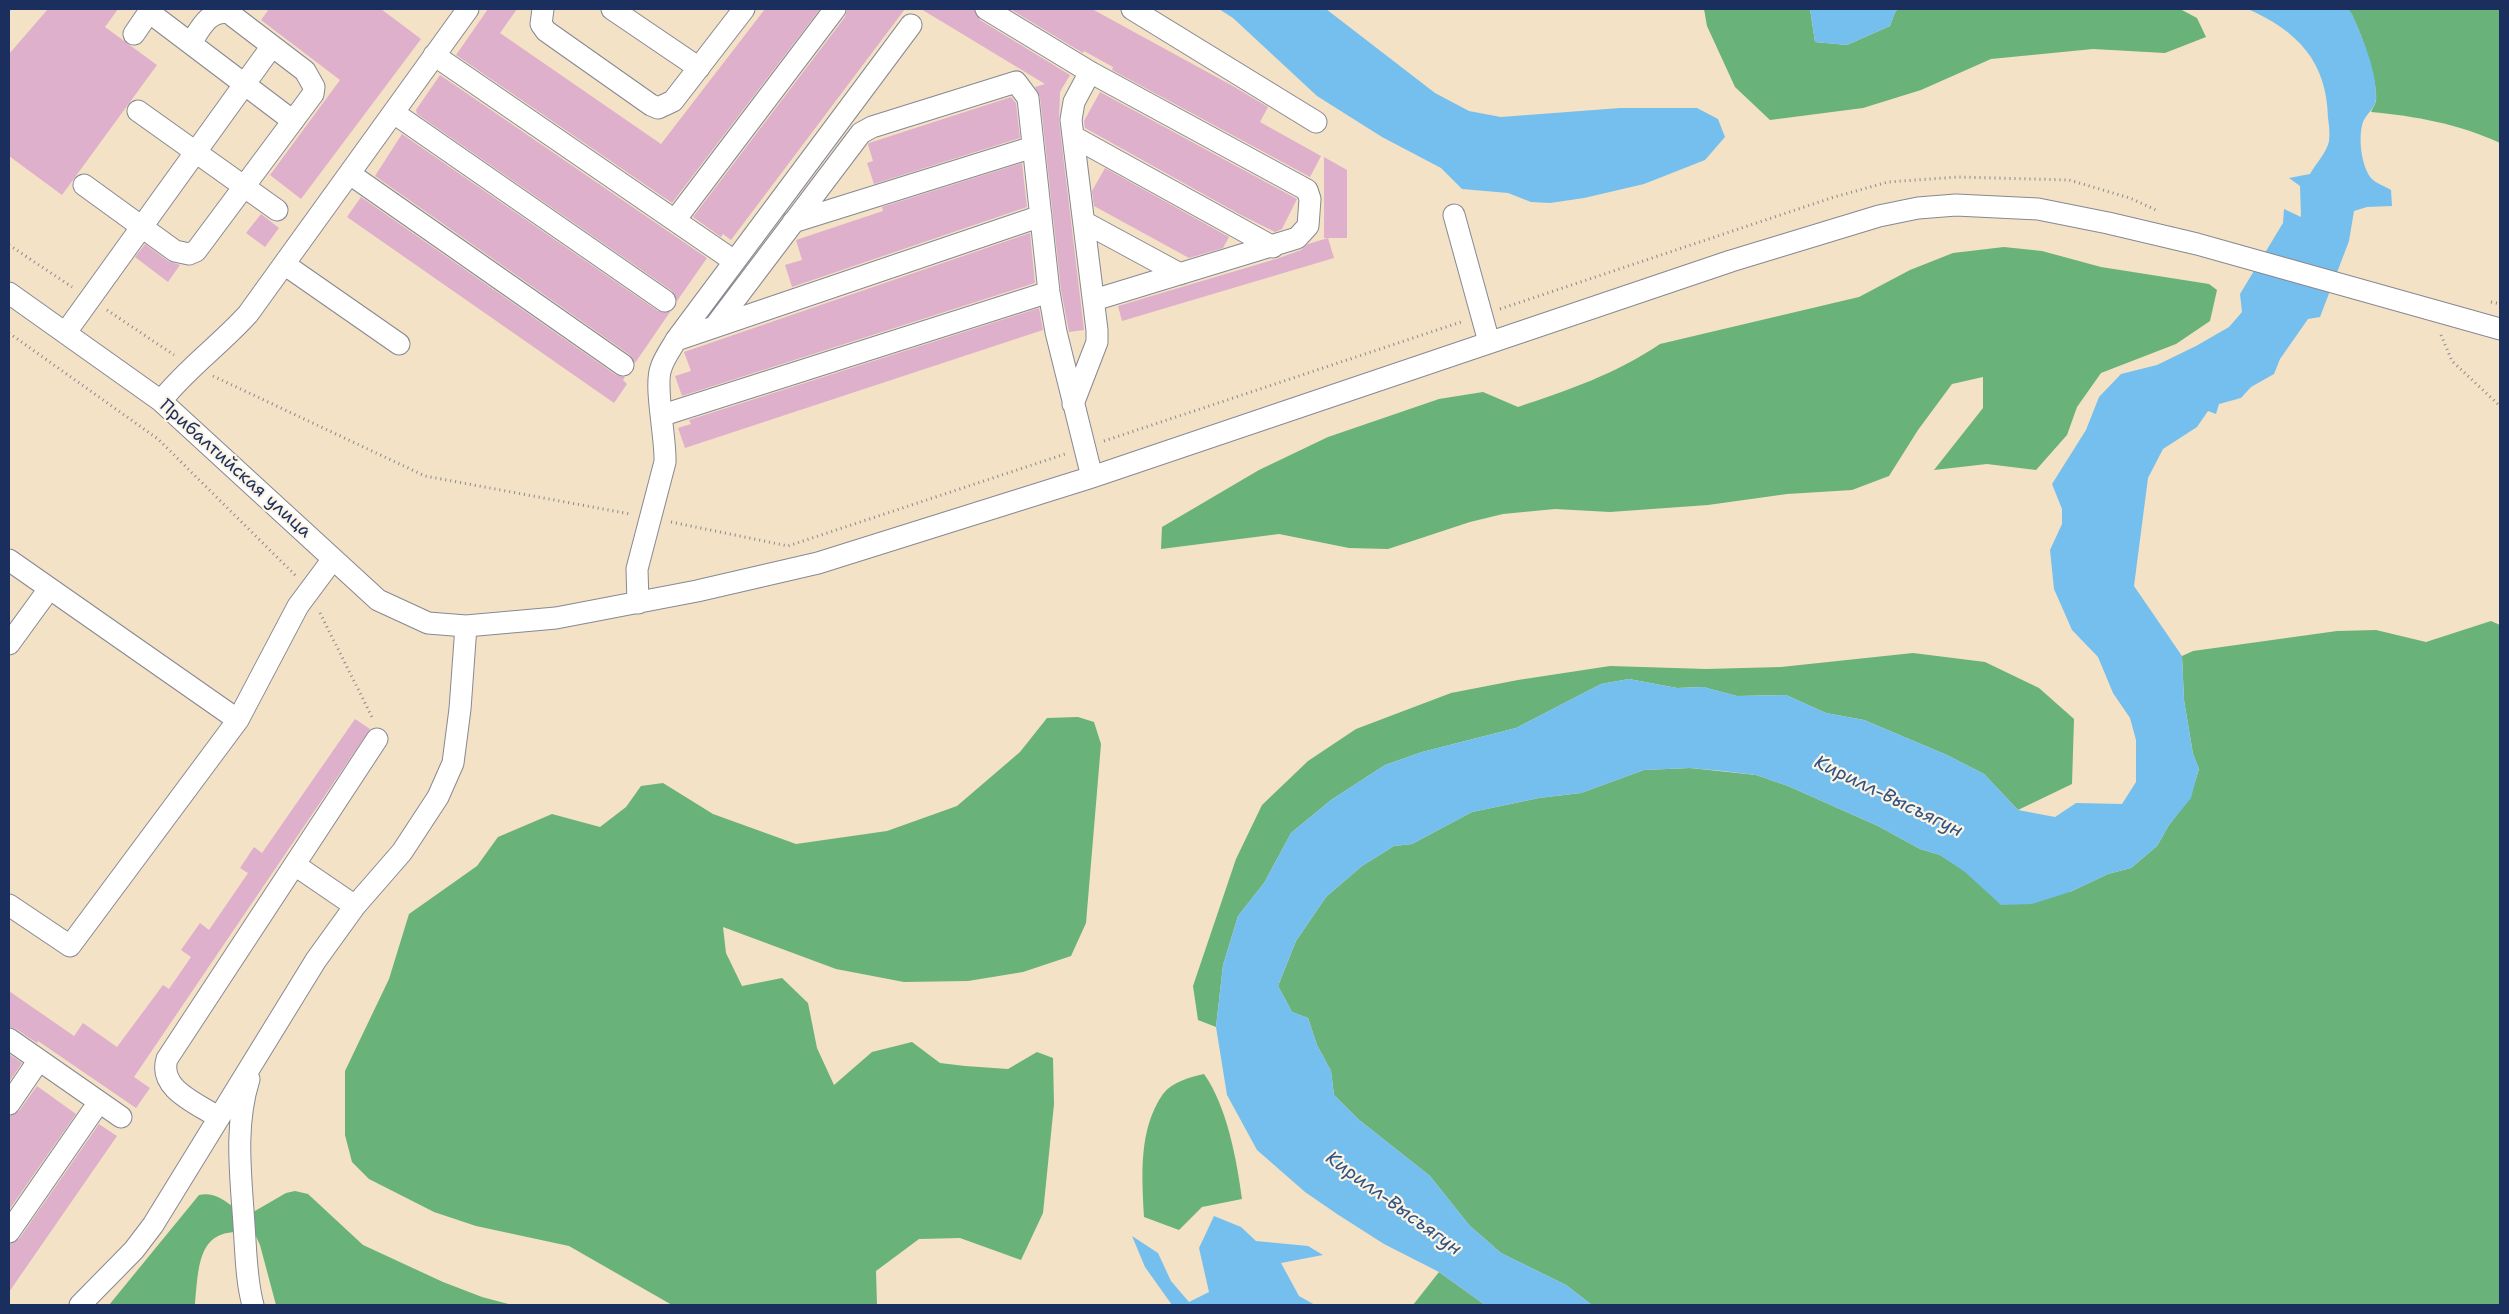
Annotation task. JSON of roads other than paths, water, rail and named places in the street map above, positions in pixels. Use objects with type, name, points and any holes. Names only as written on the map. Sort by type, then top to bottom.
[{"type":"street","points":[[160,401],[179,380],[248,314],[468,9]]},
{"type":"street","points":[[543,9],[541,24],[546,31],[658,108],[673,101],[744,9]]},
{"type":"street","points":[[612,9],[699,68]]},
{"type":"street","points":[[674,220],[835,9]]},
{"type":"street","points":[[986,9],[1090,72],[1307,190],[1310,199],[1308,226],[1297,238],[1273,247],[1094,300]]},
{"type":"street","points":[[1132,9],[1316,122]]},
{"type":"street","points":[[134,34],[150,10],[293,121]]},
{"type":"street","points":[[84,185],[175,251],[188,254],[196,251],[313,94],[314,87],[305,71],[229,13],[222,12],[206,20],[191,43]]},
{"type":"street","points":[[638,603],[637,569],[665,462],[663,415],[659,388],[660,369],[676,340],[911,25]]},
{"type":"street","points":[[66,332],[272,46]]},
{"type":"street","points":[[434,55],[734,261]]},
{"type":"street","points":[[1073,404],[1096,342],[1094,300],[1071,120],[1074,102],[1090,72]]},
{"type":"street","points":[[715,326],[856,140],[872,127],[1016,82],[1028,98],[1049,292],[1056,332],[1092,476]]},
{"type":"street","points":[[138,111],[277,210]]},
{"type":"street","points":[[394,112],[665,301]]},
{"type":"street","points":[[1074,137],[1273,247]]},
{"type":"street","points":[[793,222],[1034,147]]},
{"type":"street","points":[[350,174],[623,365]]},
{"type":"street","name":"Прибалтийская улица","points":[[9,293],[160,401],[378,600],[401,613],[428,623],[466,626],[556,618],[638,603],[818,564],[1092,476],[1826,231],[1878,216],[1918,208],[1956,205],[2038,209],[2197,244],[2437,313],[2500,329]]},
{"type":"street","points":[[1454,215],[1489,342]]},
{"type":"street","points":[[676,340],[1042,216]]},
{"type":"street","points":[[1084,222],[1180,274]]},
{"type":"street","points":[[284,264],[399,344]]},
{"type":"street","points":[[663,415],[1049,292]]},
{"type":"street","points":[[9,905],[70,946],[238,720],[294,614],[307,592],[332,559]]},
{"type":"street","points":[[9,560],[238,720]]},
{"type":"street","points":[[9,644],[49,589]]},
{"type":"street","points":[[80,1305],[134,1250],[152,1225],[316,960],[355,906],[402,852],[438,797],[453,763],[460,709],[466,626]]},
{"type":"street","points":[[218,1118],[172,1087],[166,1078],[164,1069],[167,1059],[377,739]]},
{"type":"street","points":[[294,865],[355,906]]},
{"type":"street","points":[[9,1039],[121,1117]]},
{"type":"street","points":[[9,1104],[39,1060]]},
{"type":"street","points":[[254,1305],[247,1263],[239,1146],[244,1096],[255,1060]]},
{"type":"street","points":[[9,1232],[99,1102]]},
{"type":"water","points":[[1219,9],[1326,9],[1435,93],[1469,111],[1501,117],[1620,108],[1697,108],[1718,119],[1725,137],[1705,160],[1644,184],[1584,198],[1550,203],[1531,202],[1508,193],[1462,189],[1441,168],[1382,137],[1317,96],[1233,18]]},
{"type":"water","points":[[1810,9],[1898,9],[1890,26],[1847,45],[1815,42]]},
{"type":"water","name":"Кирилл-Высъягун","points":[[2248,9],[2348,9],[2352,14],[2372,66],[2376,88],[2375,103],[2364,119],[2361,128],[2363,159],[2371,178],[2391,190],[2392,206],[2367,207],[2354,211],[2349,241],[2320,317],[2308,319],[2280,359],[2274,374],[2251,387],[2241,398],[2219,404],[2216,414],[2208,411],[2197,427],[2163,449],[2148,478],[2134,586],[2182,656],[2184,700],[2193,754],[2199,768],[2191,798],[2169,825],[2157,846],[2131,868],[2108,874],[2070,892],[2032,904],[2001,905],[1965,872],[1940,855],[1920,849],[1878,826],[1788,786],[1756,775],[1690,768],[1644,770],[1581,793],[1539,798],[1472,812],[1412,844],[1394,846],[1362,866],[1326,897],[1296,941],[1278,986],[1292,1012],[1308,1018],[1317,1045],[1331,1071],[1334,1095],[1358,1119],[1430,1176],[1469,1225],[1501,1253],[1566,1285],[1592,1305],[1485,1305],[1439,1272],[1384,1244],[1305,1192],[1257,1150],[1227,1095],[1216,1027],[1223,965],[1238,916],[1264,883],[1291,833],[1331,800],[1385,765],[1422,752],[1516,728],[1601,684],[1629,679],[1677,688],[1703,687],[1737,696],[1786,695],[1826,713],[1864,720],[1947,755],[1984,774],[2018,810],[2055,817],[2076,803],[2122,804],[2136,782],[2136,740],[2130,718],[2113,693],[2098,657],[2072,630],[2054,589],[2050,550],[2062,524],[2062,509],[2052,484],[2086,430],[2099,397],[2121,374],[2157,365],[2229,327],[2242,312],[2240,294],[2283,223],[2284,209],[2301,217],[2300,186],[2289,178],[2310,174],[2328,145],[2329,127],[2322,80],[2306,50],[2295,38],[2281,27]]},
{"type":"water","points":[[1214,1216],[1241,1227],[1256,1241],[1308,1246],[1323,1255],[1281,1263],[1299,1296],[1315,1305],[1172,1305],[1145,1267],[1132,1236],[1158,1253],[1171,1281],[1189,1302],[1209,1292],[1199,1248]]}]
